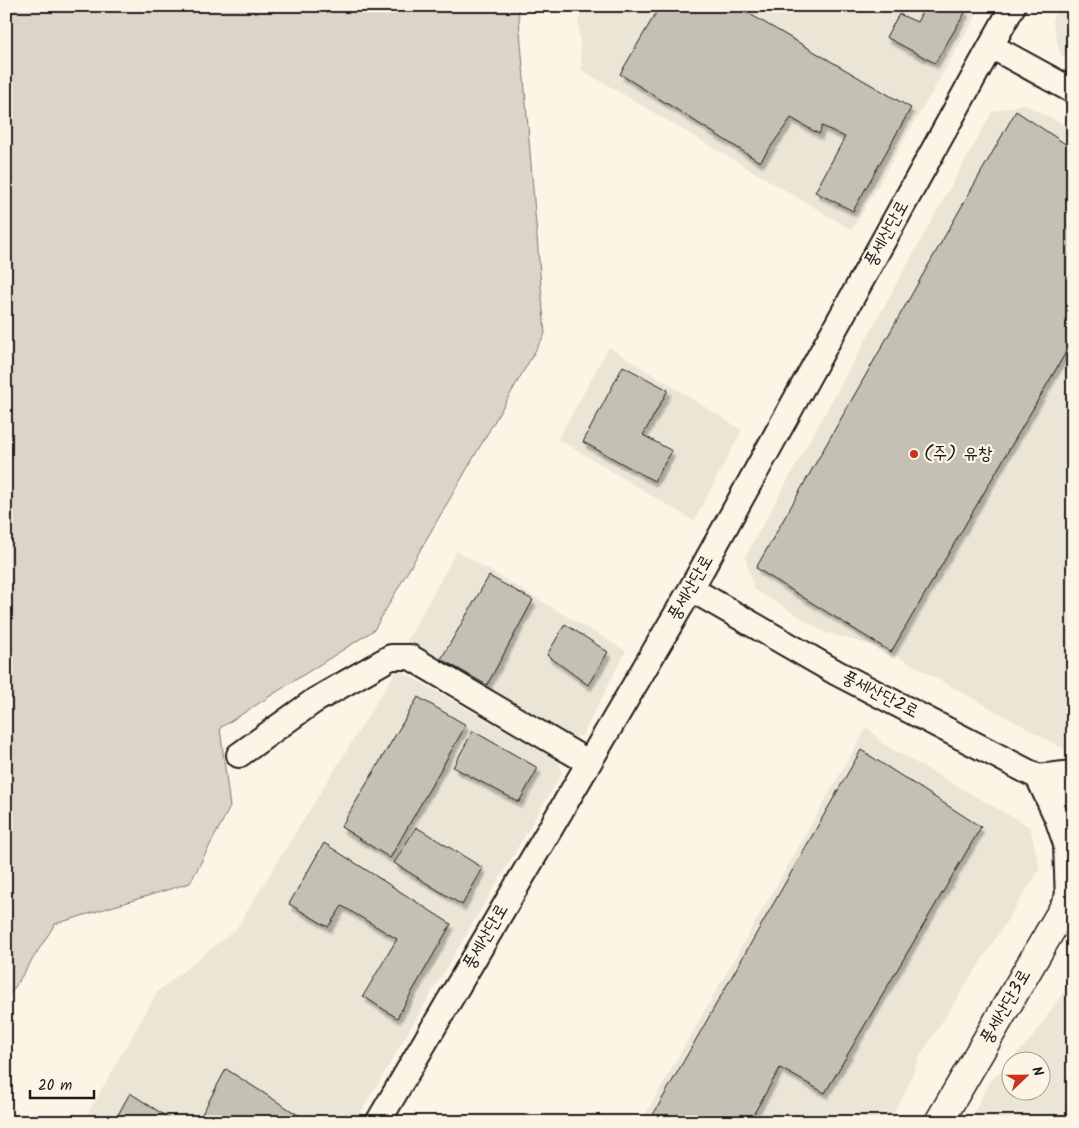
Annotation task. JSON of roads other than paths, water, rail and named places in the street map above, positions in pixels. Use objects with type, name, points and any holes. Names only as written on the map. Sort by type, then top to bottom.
[{"type":"street","name":"풍세산단로","points":[[378,1122],[691,589],[1013,6]]},
{"type":"street","points":[[990,46],[1073,91]]},
{"type":"street","name":"풍세산단2로","points":[[691,589],[837,673],[1073,795]]},
{"type":"street","points":[[239,755],[314,701],[391,657],[410,657],[588,762]]},
{"type":"street","points":[[1071,897],[1066,844],[1058,818],[1038,777],[1073,774]]},
{"type":"street","name":"풍세산단3로","points":[[939,1122],[1071,897]]},
{"type":"place","name":"(주) 유창","points":[[914,454]]}]
